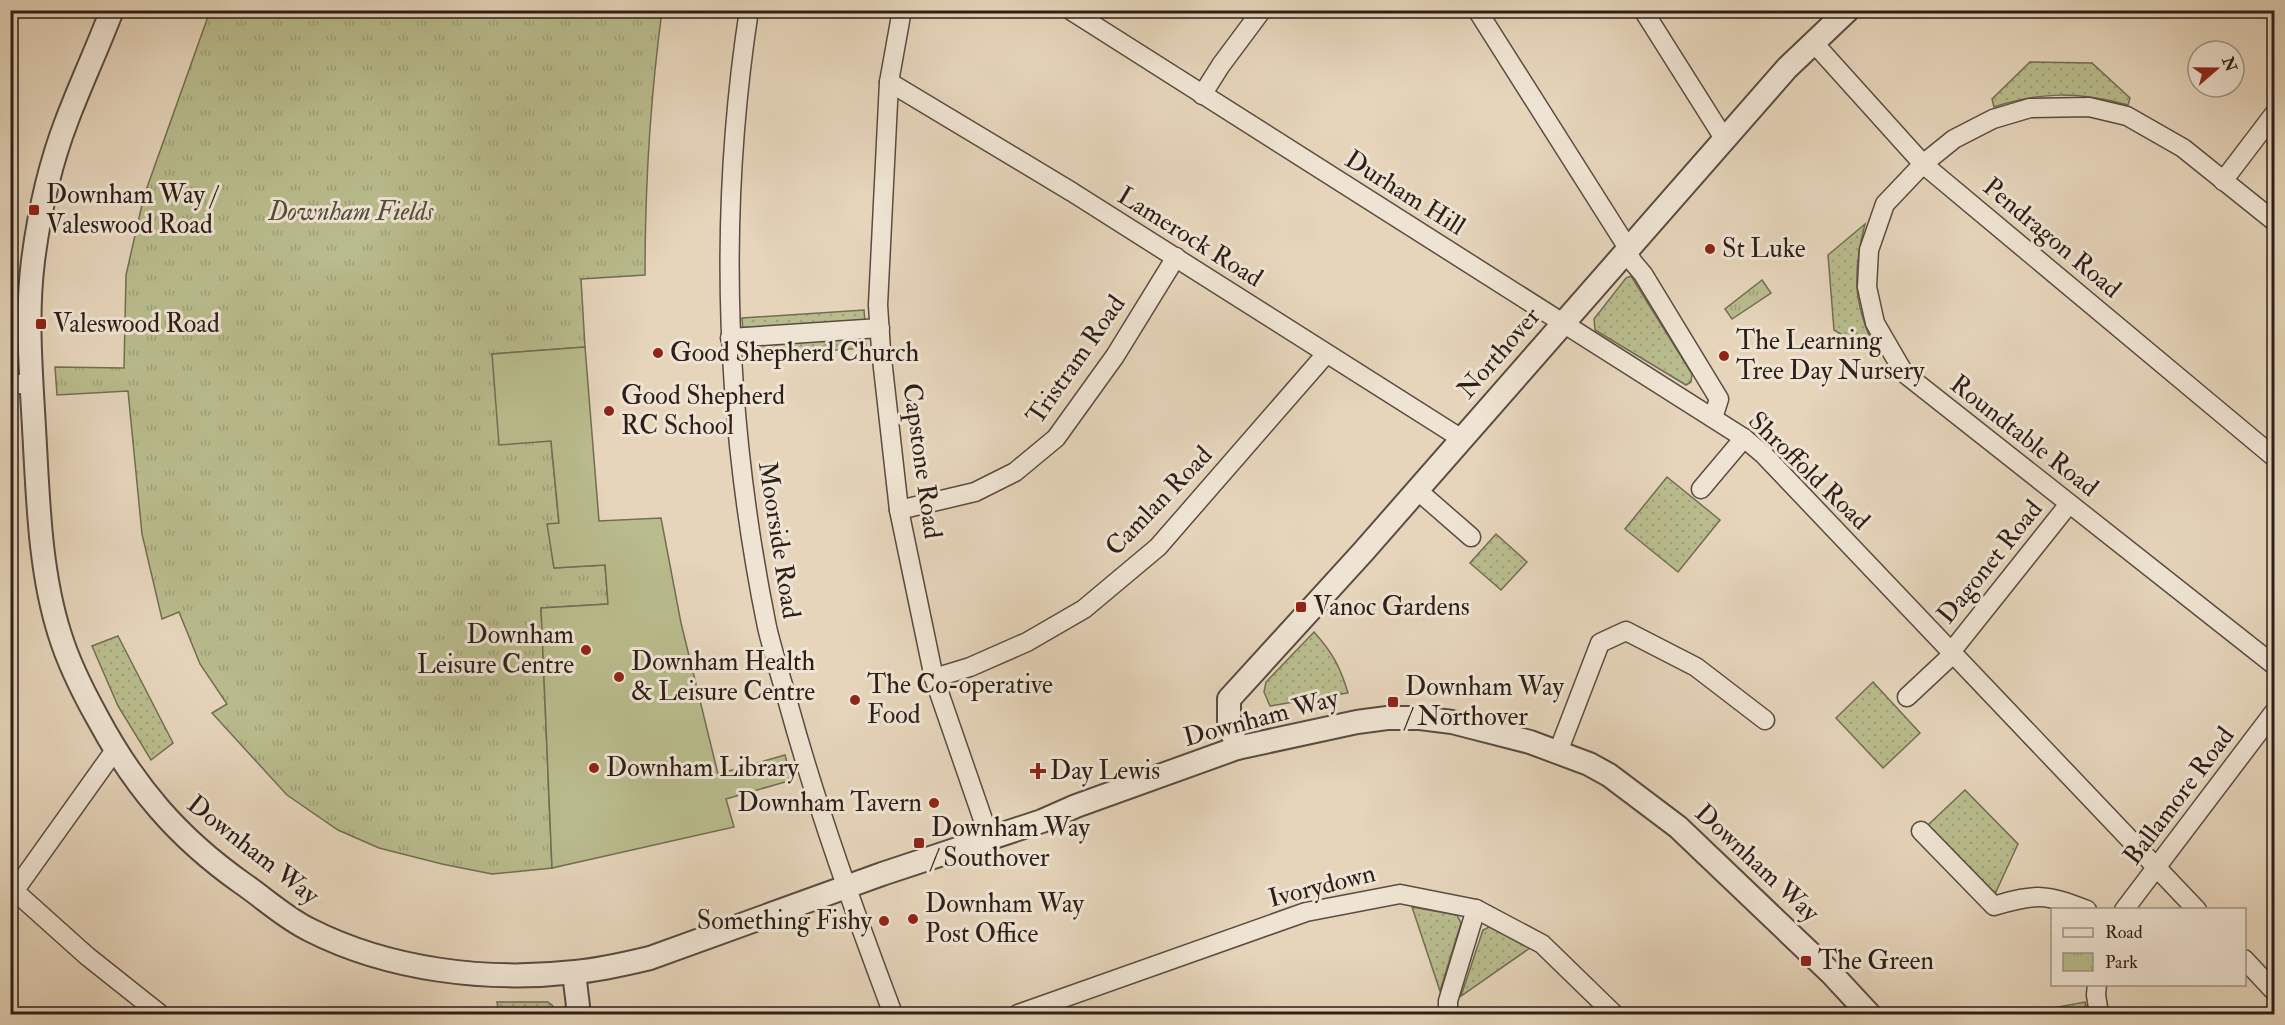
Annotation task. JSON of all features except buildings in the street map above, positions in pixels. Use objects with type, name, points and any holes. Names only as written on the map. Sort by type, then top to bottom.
[{"type":"street","name":"Downham Way","points":[[112,10],[67,120],[52,165],[33,260],[20,384],[50,595],[59,634],[76,680],[115,750],[140,787],[168,821],[186,838],[291,919],[311,931],[372,954],[449,971],[492,975],[574,972],[650,958],[989,837],[1042,821],[1237,748],[1357,722],[1387,718],[1420,718],[1492,731],[1558,752],[1609,775],[1678,827],[1831,973],[1869,1014]]},
{"type":"street","name":"Moorside Road","points":[[749,10],[738,79],[728,217],[730,338],[740,463],[767,628],[804,761],[846,887],[893,1014]]},
{"type":"street","name":"Capstone Road","points":[[902,10],[890,82],[878,305],[899,510],[934,678],[989,837]]},
{"type":"street","points":[[1202,95],[1262,10]]},
{"type":"street","name":"Shroffold Road","points":[[1477,10],[1719,399],[1713,418],[1744,438],[1764,456],[2196,908]]},
{"type":"street","points":[[1642,10],[1725,140]]},
{"type":"street","name":"Northover","points":[[1237,748],[1229,721],[1229,699],[1628,251],[1786,68],[1848,10]]},
{"type":"street","name":"Durham Hill","points":[[1079,13],[1202,95],[1713,418]]},
{"type":"street","name":"Pendragon Road","points":[[1813,42],[1923,164],[2274,457]]},
{"type":"street","name":"Lamerock Road","points":[[890,82],[1176,257],[1462,439]]},
{"type":"street","name":"Roundtable Road","points":[[2274,221],[2183,148],[2127,116],[2089,107],[2030,108],[1993,118],[1954,139],[1923,164],[1885,204],[1869,250],[1867,287],[1875,323],[1904,373],[2274,665]]},
{"type":"street","points":[[2223,181],[2274,114]]},
{"type":"street","name":"Tristram Road","points":[[899,510],[975,492],[1015,472],[1056,438],[1115,356],[1176,257]]},
{"type":"street","points":[[730,338],[880,328]]},
{"type":"street","name":"Camlan Road","points":[[934,678],[970,667],[1027,642],[1084,609],[1158,547],[1326,354]]},
{"type":"street","points":[[1701,489],[1744,438]]},
{"type":"street","points":[[1417,490],[1471,537]]},
{"type":"street","name":"Dagonet Road","points":[[1907,697],[1952,653],[2069,504]]},
{"type":"street","points":[[1558,752],[1600,643],[1626,631],[1696,667],[1765,720]]},
{"type":"street","name":"Ballamore Road","points":[[2125,908],[2274,712]]},
{"type":"street","points":[[115,750],[12,892],[160,1014]]},
{"type":"street","points":[[1921,831],[1994,906],[2039,896],[2083,908]]},
{"type":"street","name":"Ivorydown","points":[[1018,1014],[1306,912],[1400,894],[1476,909],[1542,944],[1614,1014]]},
{"type":"street","points":[[1448,1014],[1448,1001],[1476,909]]},
{"type":"street","points":[[2246,961],[2274,991]]},
{"type":"street","points":[[574,972],[578,1006],[576,1014]]},
{"type":"street","points":[[2097,986],[2099,1014]]},
{"type":"green space","name":"Downham Fields","points":[[210,11],[662,11],[649,143],[645,275],[581,279],[585,347],[492,354],[551,441],[559,524],[548,524],[554,568],[605,565],[608,604],[541,608],[552,868],[492,874],[379,848],[338,830],[287,795],[212,713],[227,704],[200,664],[179,612],[162,619],[142,534],[128,391],[57,395],[55,367],[124,368],[126,275],[144,196]]},
{"type":"green space","points":[[2030,62],[2092,63],[2130,98],[2128,105],[2061,95],[2028,98],[1994,107],[1992,99]]},
{"type":"green space","points":[[1865,224],[1858,260],[1857,292],[1864,323],[1879,357],[1834,330],[1828,255]]},
{"type":"green space","points":[[1631,276],[1692,374],[1691,382],[1686,385],[1595,330],[1594,319],[1626,278]]},
{"type":"green space","points":[[1762,280],[1771,293],[1732,319],[1725,309]]},
{"type":"green space","points":[[864,310],[865,322],[743,331],[742,318]]},
{"type":"green space","points":[[865,335],[866,348],[743,356],[743,344]]},
{"type":"green space","name":"Downham Health & Leisure Centre","points":[[585,347],[599,521],[661,518],[681,623],[718,774],[785,755],[792,780],[726,799],[734,827],[552,868],[541,608],[608,604],[605,565],[554,568],[547,524],[559,523],[551,441],[499,445],[492,354]]},
{"type":"green space","points":[[1667,477],[1720,520],[1678,572],[1625,529]]},
{"type":"green space","points":[[1496,534],[1527,562],[1501,590],[1470,563]]},
{"type":"green space","points":[[1314,632],[1335,660],[1348,693],[1270,706],[1264,692],[1266,682]]},
{"type":"green space","points":[[118,636],[173,743],[151,760],[118,706],[92,646]]},
{"type":"green space","points":[[1873,682],[1920,733],[1883,768],[1836,718]]},
{"type":"green space","points":[[1965,790],[2018,844],[1995,894],[1928,825]]},
{"type":"green space","points":[[1412,907],[1457,915],[1461,923],[1440,991]]},
{"type":"green space","points":[[1491,926],[1530,948],[1461,996],[1483,930]]},
{"type":"green space","points":[[497,1002],[548,1002],[553,1006],[556,1014],[499,1014]]},
{"type":"green space","points":[[2085,1002],[2088,1014],[2020,1014]]},
{"type":"place","name":"Downham Way / Valeswood Road","points":[[34,210]]},
{"type":"place","name":"St Luke","points":[[1710,249]]},
{"type":"place","name":"Valeswood Road","points":[[41,324]]},
{"type":"place","name":"Good Shepherd Church","points":[[658,353]]},
{"type":"place","name":"The Learning Tree Day Nursery","points":[[1724,356]]},
{"type":"place","name":"Good Shepherd RC School","points":[[609,411]]},
{"type":"place","name":"Vanoc Gardens","points":[[1301,607]]},
{"type":"place","name":"Downham Leisure Centre","points":[[586,650]]},
{"type":"place","name":"Downham Health & Leisure Centre","points":[[619,677]]},
{"type":"place","name":"The Co-operative Food","points":[[855,700]]},
{"type":"place","name":"Downham Way / Northover","points":[[1393,702]]},
{"type":"place","name":"Downham Library","points":[[594,768]]},
{"type":"place","name":"Day Lewis","points":[[1038,771]]},
{"type":"place","name":"Downham Tavern","points":[[934,803]]},
{"type":"place","name":"Downham Way / Southover","points":[[919,843]]},
{"type":"place","name":"Downham Way Post Office","points":[[913,919]]},
{"type":"place","name":"Something Fishy","points":[[884,921]]},
{"type":"place","name":"The Green","points":[[1806,961]]}]
